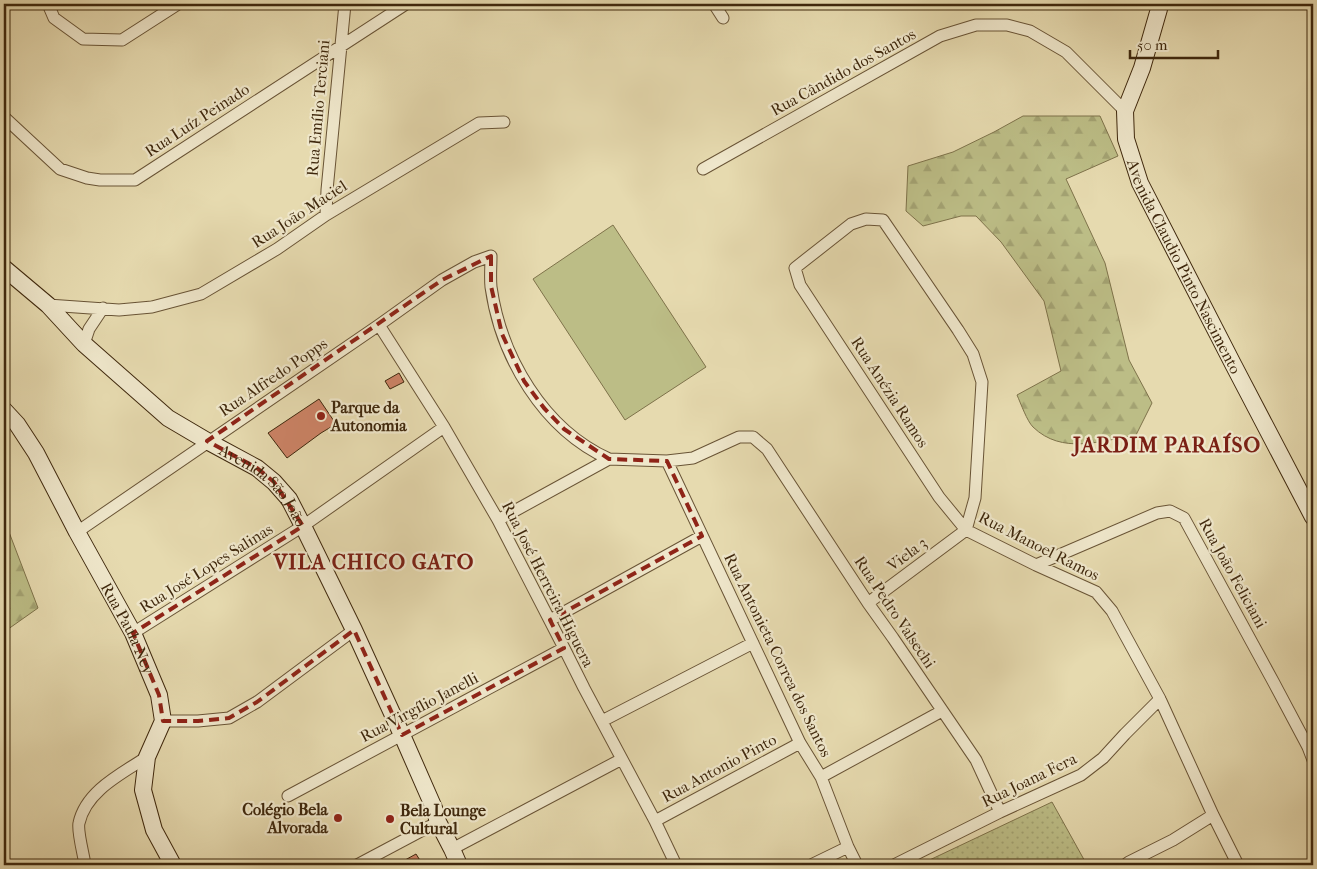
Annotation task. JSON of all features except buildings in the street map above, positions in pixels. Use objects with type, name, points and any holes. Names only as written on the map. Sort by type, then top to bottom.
[{"type":"main road","name":"Avenida Claudio Pinto Nascimento","points":[[1158,4],[1159,9],[1142,68],[1125,112],[1126,139],[1140,183],[1313,517]]},
{"type":"main road","name":"Avenida São João","points":[[6,267],[48,305],[84,344],[168,418],[207,442],[257,468],[274,482],[289,500],[304,526],[354,630],[434,808],[438,822],[459,865]]},
{"type":"main road","name":"Rua Paula Ney","points":[[4,410],[17,424],[36,454],[132,633],[159,694],[163,721]]},
{"type":"main road","points":[[163,721],[146,757],[143,790],[154,830],[173,865]]},
{"type":"street","points":[[48,4],[54,18],[83,39],[122,40],[178,4]]},
{"type":"street","name":"Rua Emílio Terciani","points":[[326,215],[326,190],[345,4]]},
{"type":"street","name":"Rua Luíz Peinado","points":[[4,116],[60,170],[100,180],[134,180],[406,4]]},
{"type":"street","points":[[714,4],[723,18]]},
{"type":"street","name":"Rua Cândido dos Santos","points":[[704,169],[940,36],[976,25],[1007,25],[1030,31],[1066,52],[1125,112]]},
{"type":"street","name":"Rua João Maciel","points":[[48,305],[119,310],[152,307],[201,294],[277,249],[326,215],[479,122],[504,122]]},
{"type":"street","name":"Rua Manoel Ramos","points":[[795,268],[851,224],[866,219],[883,220],[973,354],[982,382],[975,498],[966,530],[1096,592],[1112,611],[1160,699],[1238,865]]},
{"type":"street","name":"Rua Alfredo Popps","points":[[77,532],[442,280],[474,262],[490,256],[491,286],[502,334],[524,381],[544,408],[564,429],[594,452],[609,459]]},
{"type":"street","name":"Rua Anézia Ramos","points":[[795,268],[805,293],[939,497],[966,530]]},
{"type":"street","points":[[84,344],[89,329],[104,308]]},
{"type":"street","name":"Rua José Herreira Higuera","points":[[379,325],[444,427],[498,520],[655,821],[676,865]]},
{"type":"street","name":"Rua José Lopes Salinas","points":[[132,633],[304,526],[444,427]]},
{"type":"street","name":"Rua Pedro Valsechi","points":[[667,461],[693,458],[739,437],[753,437],[767,450],[868,604],[976,760],[1000,812]]},
{"type":"street","points":[[498,520],[609,459],[624,458],[667,461]]},
{"type":"street","name":"Rua Antonieta Correa dos Santos","points":[[667,461],[800,743],[821,777],[857,865]]},
{"type":"street","name":"Rua João Feliciani","points":[[1036,565],[1157,513],[1170,511],[1184,518],[1308,736],[1313,760]]},
{"type":"street","name":"Viela 3","points":[[868,604],[966,530]]},
{"type":"street","points":[[550,620],[702,536]]},
{"type":"street","points":[[163,721],[198,722],[229,718],[257,702],[354,630]]},
{"type":"street","points":[[602,721],[752,644]]},
{"type":"street","name":"Rua Virgílio Janelli","points":[[288,796],[564,648]]},
{"type":"street","name":"Rua Joana Fera","points":[[894,865],[1000,812],[1081,775],[1103,758],[1160,699]]},
{"type":"street","points":[[821,777],[942,711]]},
{"type":"street","name":"Rua Antonio Pinto","points":[[655,821],[800,743]]},
{"type":"street","points":[[85,865],[78,825],[87,803],[100,789],[146,757]]},
{"type":"street","points":[[452,849],[622,759]]},
{"type":"street","points":[[1125,865],[1173,840],[1213,815]]},
{"type":"street","points":[[357,865],[438,822]]},
{"type":"street","points":[[812,865],[848,846]]},
{"type":"highlighted area","points":[[491,256],[491,286],[502,334],[524,381],[544,408],[564,429],[609,459],[667,461],[702,536],[550,620],[564,648],[402,735],[354,630],[257,702],[229,718],[198,721],[163,721],[159,695],[133,633],[303,526],[274,482],[257,468],[207,441],[442,280]]},
{"type":"green space","points":[[1023,116],[1100,116],[1118,156],[1066,179],[1105,263],[1129,360],[1152,403],[1136,435],[1082,444],[1069,443],[1056,441],[1044,436],[1033,427],[1026,417],[1017,395],[1061,371],[1044,301],[1001,242],[976,216],[961,216],[923,226],[906,211],[908,166],[953,152]]},
{"type":"green space","points":[[613,225],[706,367],[625,420],[533,279]]},
{"type":"green space","points":[[4,519],[38,608],[4,632]]},
{"type":"green space","points":[[1052,802],[1087,865],[919,865]]},
{"type":"place","name":"Parque da Autonomia","points":[[321,416]]},
{"type":"place","name":"Colégio Bela Alvorada","points":[[338,818]]},
{"type":"place","name":"Bela Lounge Cultural","points":[[390,819]]},
{"type":"district","name":"JARDIM PARAÍSO","points":[[1167,445]]},
{"type":"district","name":"VILA CHICO GATO","points":[[374,562]]}]
